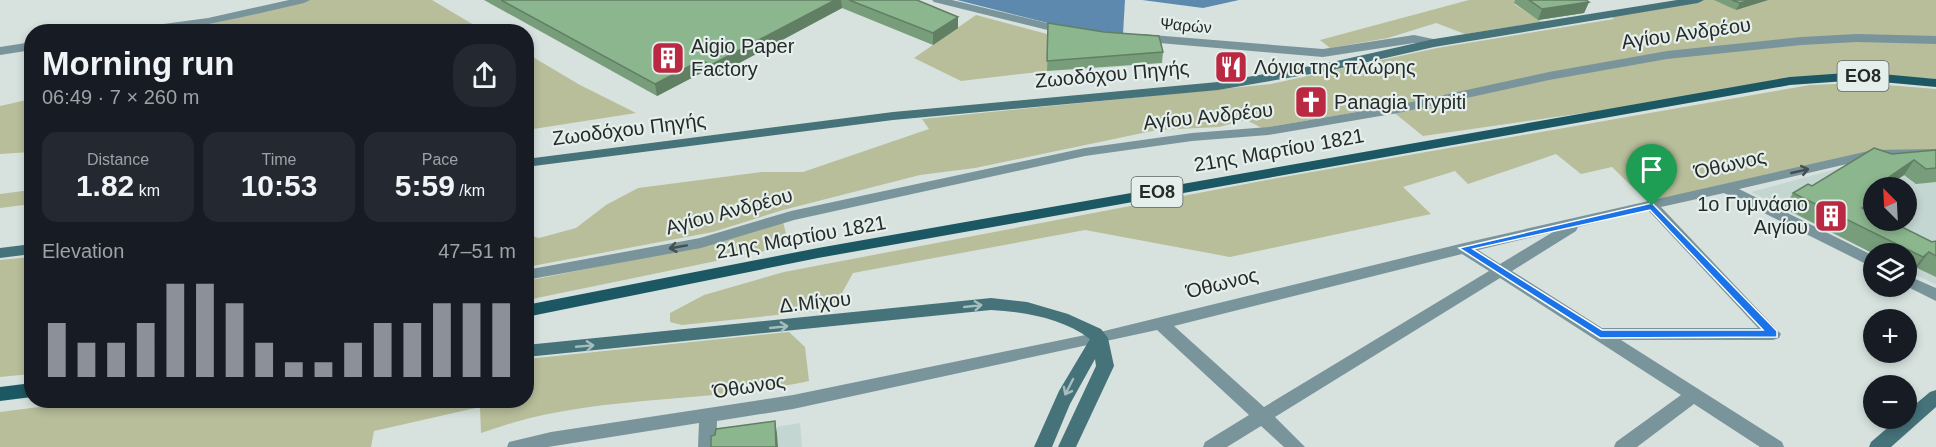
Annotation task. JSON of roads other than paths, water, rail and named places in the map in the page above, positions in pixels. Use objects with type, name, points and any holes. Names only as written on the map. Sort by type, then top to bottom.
[{"type":"main road","name":"Ζωοδόχου Πηγής","points":[[534,162],[893,116],[1218,86],[1328,68],[1434,43],[1698,0]]},
{"type":"main road","name":"21ης Μαρτίου 1821","points":[[534,309],[818,252],[1790,81],[1860,76],[1936,83]]},
{"type":"main road","points":[[0,253],[24,250]]},
{"type":"main road","name":"Δ.Μίχου","points":[[534,350],[991,304],[1020,306],[1088,329],[1097,333],[1101,338]]},
{"type":"main road","points":[[1043,447],[1051,423],[1077,372],[1101,338]]},
{"type":"main road","points":[[1067,447],[1105,366],[1101,338]]},
{"type":"main road","points":[[0,394],[24,391]]},
{"type":"main road","points":[[1878,447],[1936,397]]},
{"type":"street","points":[[188,24],[304,0]]},
{"type":"street","points":[[938,0],[1079,33]]},
{"type":"street","name":"Ψαρών","points":[[1124,37],[1323,53],[1414,39],[1434,43]]},
{"type":"street","name":"Αγίου Ανδρέου","points":[[534,274],[701,243],[754,226],[853,201],[1085,152],[1192,137],[1268,132],[1398,109],[1549,75],[1667,55],[1801,41],[1857,38],[1936,40]]},
{"type":"street","points":[[0,51],[24,47]]},
{"type":"street","name":"Όθωνος","points":[[516,447],[793,402],[1101,338],[1464,248],[1726,189],[1873,153],[1936,153]]},
{"type":"street","points":[[1726,189],[1863,258]]},
{"type":"street","points":[[1600,334],[1773,334],[1652,206]]},
{"type":"street","points":[[1212,447],[1581,221]]},
{"type":"street","points":[[1464,248],[1775,447]]},
{"type":"street","points":[[1917,286],[1936,295]]},
{"type":"street","points":[[1159,322],[1296,447]]},
{"type":"street","points":[[1623,447],[1694,395]]},
{"type":"street","points":[[707,447],[708,415]]},
{"type":"water","points":[[957,0],[1125,0],[1123,34],[1064,27]]},
{"type":"water","points":[[1142,0],[1239,0],[1203,8]]},
{"type":"place","name":"Aigio Paper Factory","points":[[668,58]]},
{"type":"place","name":"Λόγια της πλώρης","points":[[1231,67]]},
{"type":"place","name":"Panagia Trypiti","points":[[1311,102]]},
{"type":"place","name":"1ο Γυμνάσιο Αιγίου","points":[[1831,216]]}]
